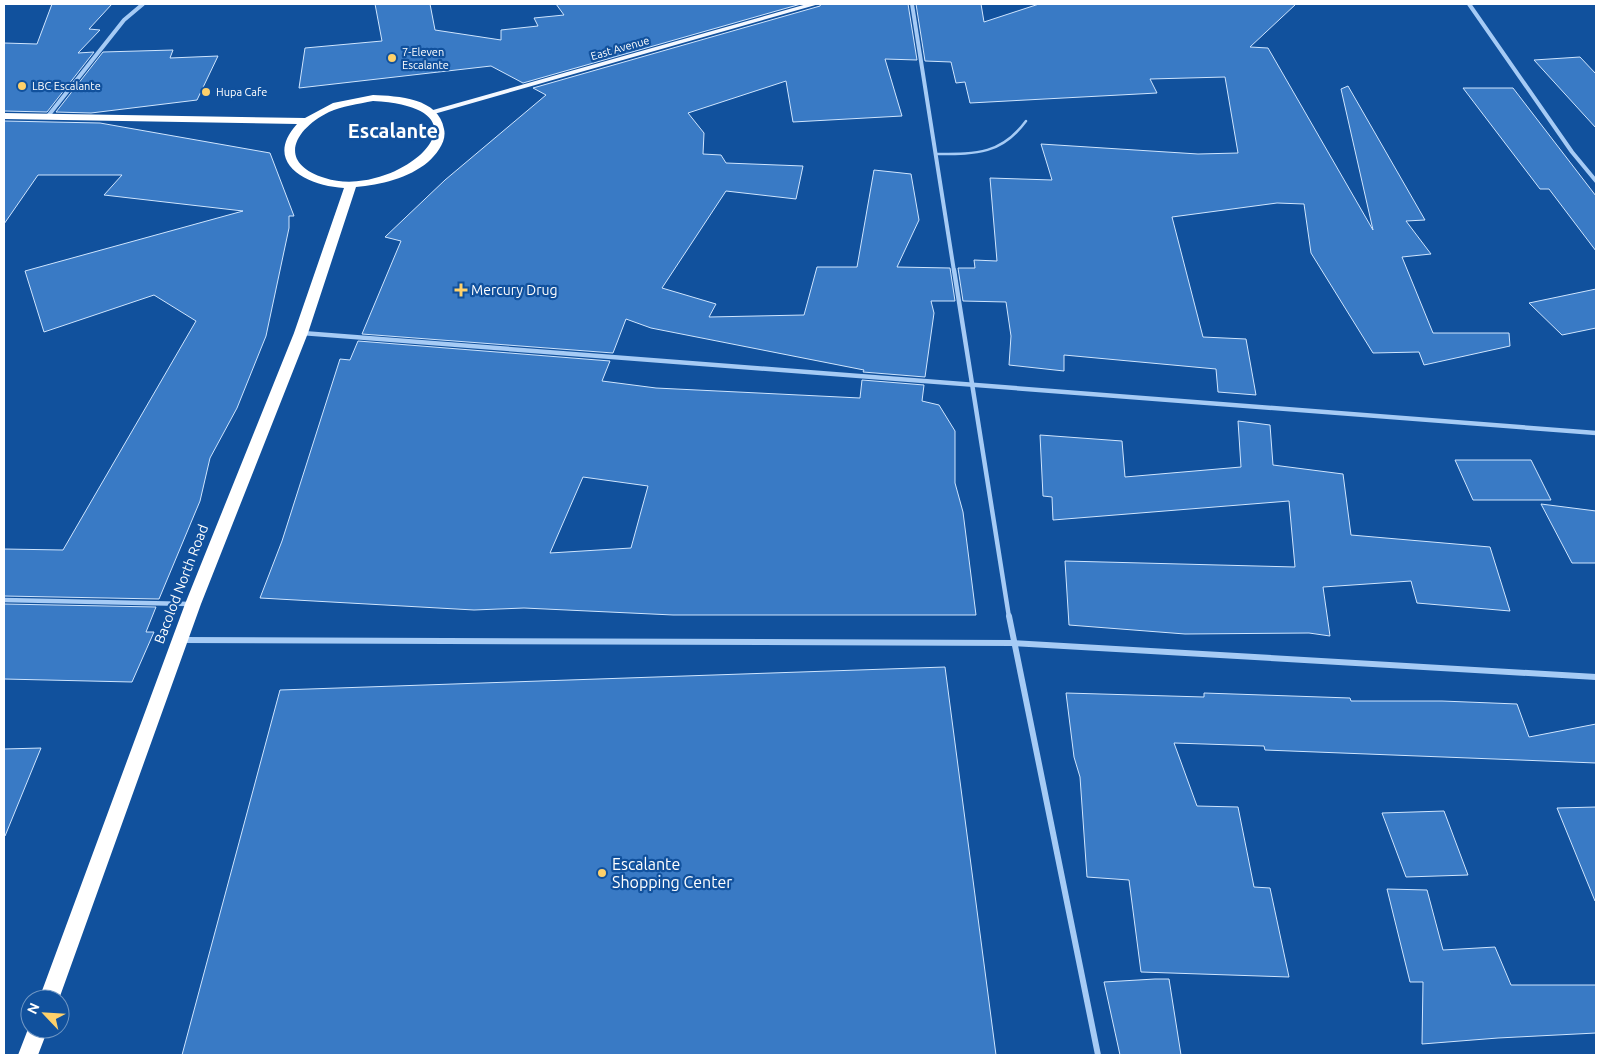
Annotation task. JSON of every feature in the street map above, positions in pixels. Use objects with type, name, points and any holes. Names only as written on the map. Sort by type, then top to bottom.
[{"type":"highway","points":[[373,98],[395,99],[416,104],[431,112],[439,124],[440,137],[433,150],[419,163],[400,174],[376,181],[351,184],[325,182],[304,175],[291,164],[288,150],[293,134],[307,120],[326,110],[348,102],[373,98]]},
{"type":"highway","points":[[4,116],[307,120]]},
{"type":"highway","name":"Bacolod North Road","points":[[53,989],[179,640],[302,333],[351,184]]},
{"type":"highway","points":[[28,1055],[34,1039]]},
{"type":"main road","name":"East Avenue","points":[[431,112],[815,4]]},
{"type":"street","points":[[48,116],[124,20],[143,4]]},
{"type":"street","points":[[912,4],[1013,643],[1032,723],[1098,1055]]},
{"type":"street","points":[[1469,4],[1572,152],[1596,181]]},
{"type":"street","points":[[302,333],[1596,433]]},
{"type":"street","points":[[4,600],[193,604]]},
{"type":"street","points":[[179,640],[1013,643],[1596,677]]},
{"type":"lane","points":[[936,154],[980,154],[1010,141],[1026,121]]},
{"type":"building","points":[[52,4],[112,4],[89,29],[100,30],[78,53],[94,52],[47,112],[4,111],[4,43],[37,44]]},
{"type":"building","points":[[375,4],[430,4],[435,30],[501,40],[501,30],[538,26],[534,18],[564,15],[556,4],[801,4],[523,83],[491,66],[299,88],[305,48],[382,41]]},
{"type":"building","points":[[821,4],[908,4],[917,60],[885,59],[902,116],[793,122],[786,81],[688,113],[704,133],[703,154],[721,155],[726,163],[803,166],[796,199],[726,191],[662,288],[716,304],[709,317],[804,315],[817,267],[857,267],[874,170],[911,174],[919,220],[897,267],[950,268],[955,301],[931,301],[934,313],[925,377],[863,372],[864,370],[651,328],[626,319],[613,353],[362,334],[401,241],[385,237],[445,180],[546,95],[533,88],[820,6]]},
{"type":"building","points":[[916,4],[981,4],[984,22],[1039,4],[1296,4],[1250,47],[1268,48],[1373,230],[1341,89],[1348,86],[1425,220],[1406,221],[1431,254],[1402,257],[1433,333],[1509,333],[1510,346],[1424,365],[1419,352],[1373,353],[1311,253],[1304,204],[1277,203],[1172,217],[1203,337],[1246,339],[1256,395],[1218,392],[1216,369],[1064,355],[1064,371],[1009,365],[1011,336],[1006,302],[963,301],[958,268],[975,268],[974,260],[997,261],[990,178],[1052,180],[1041,144],[1198,154],[1238,153],[1225,77],[1150,79],[1157,93],[970,103],[965,82],[956,83],[951,62],[925,61]]},
{"type":"building","points":[[173,50],[170,58],[218,56],[197,100],[91,113],[56,112],[103,52]]},
{"type":"building","points":[[1580,57],[1596,74],[1596,128],[1534,60]]},
{"type":"building","points":[[1463,88],[1513,88],[1596,196],[1596,251],[1549,189],[1540,189]]},
{"type":"building","points":[[4,121],[100,123],[270,153],[294,216],[289,216],[289,228],[266,336],[237,408],[210,458],[200,501],[159,599],[4,596],[4,549],[63,550],[196,321],[154,295],[44,332],[25,271],[243,211],[104,195],[122,175],[38,175],[4,224]]},
{"type":"building","points":[[1596,289],[1596,328],[1562,335],[1529,303]]},
{"type":"building","points":[[358,341],[610,361],[602,381],[656,388],[860,398],[862,380],[924,385],[922,401],[939,405],[955,431],[955,483],[963,512],[976,615],[673,615],[524,608],[474,610],[260,598],[282,541],[340,359],[350,360]],"holes":[[[583,477],[648,486],[631,548],[550,553]]]},
{"type":"building","points":[[1238,421],[1270,425],[1273,465],[1343,474],[1351,535],[1490,547],[1510,611],[1417,603],[1411,581],[1323,587],[1330,636],[1309,633],[1185,634],[1069,625],[1065,561],[1295,567],[1289,501],[1053,520],[1052,497],[1043,496],[1040,435],[1122,441],[1125,477],[1241,467]]},
{"type":"building","points":[[1455,460],[1531,460],[1551,500],[1473,500]]},
{"type":"building","points":[[1541,504],[1596,511],[1596,563],[1572,563]]},
{"type":"building","points":[[4,604],[156,607],[146,632],[154,632],[132,682],[4,679]]},
{"type":"building","name":"Escalante Shopping Center","points":[[945,667],[996,1055],[182,1055],[280,690]]},
{"type":"building","points":[[1066,693],[1204,697],[1204,693],[1350,698],[1351,701],[1442,701],[1517,704],[1529,737],[1596,724],[1596,763],[1265,750],[1264,746],[1174,743],[1197,806],[1238,807],[1254,887],[1270,888],[1289,977],[1141,972],[1129,880],[1087,877],[1080,777],[1074,757]]},
{"type":"building","points":[[41,748],[5,836],[4,836],[4,749]]},
{"type":"building","points":[[1596,807],[1596,901],[1595,901],[1557,808]]},
{"type":"building","points":[[1444,811],[1468,875],[1406,877],[1382,813]]},
{"type":"building","points":[[1387,889],[1427,890],[1443,950],[1495,947],[1511,985],[1596,985],[1596,1033],[1422,1044],[1423,982],[1410,982]]},
{"type":"building","points":[[1169,979],[1181,1055],[1120,1055],[1104,982]]},
{"type":"place","name":"7-Eleven Escalante","points":[[392,58]]},
{"type":"place","name":"LBC Escalante","points":[[22,86]]},
{"type":"place","name":"Hupa Cafe","points":[[206,92]]},
{"type":"place","name":"Mercury Drug","points":[[461,290]]},
{"type":"place","name":"Escalante Shopping Center","points":[[602,873]]},
{"type":"district","name":"Escalante","points":[[393,131]]}]
